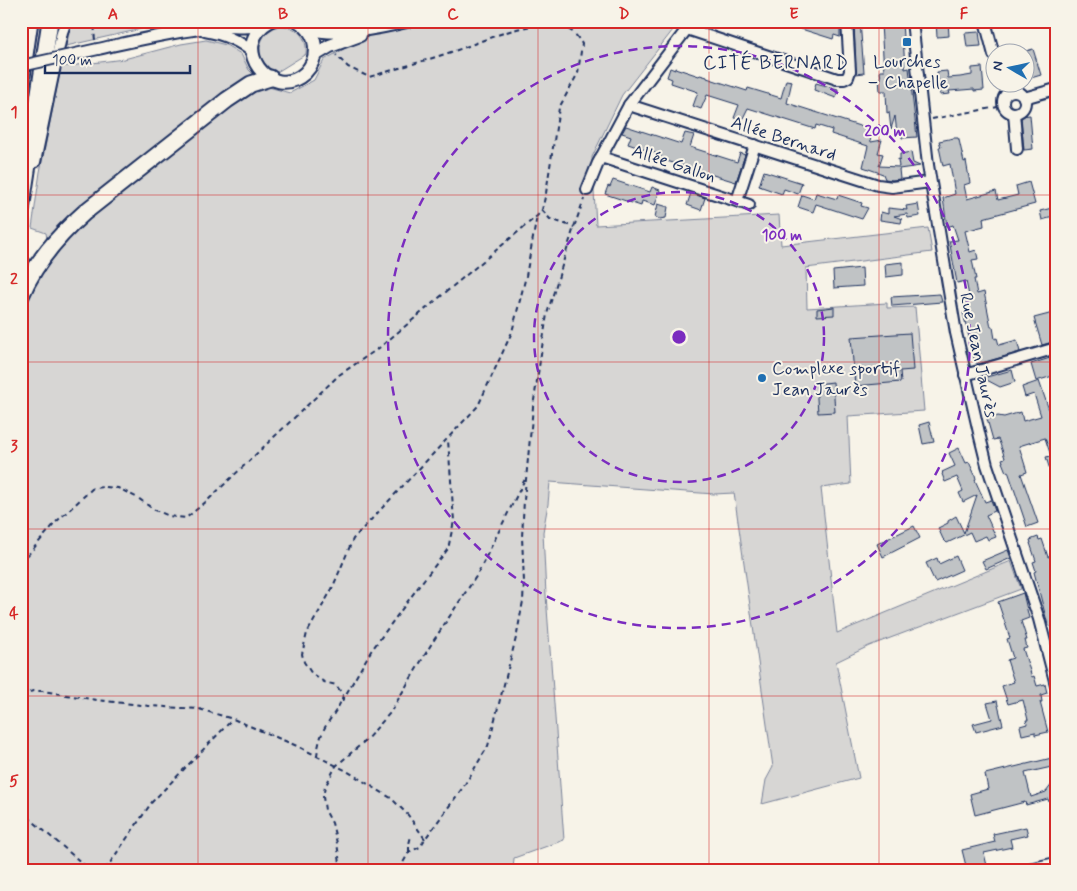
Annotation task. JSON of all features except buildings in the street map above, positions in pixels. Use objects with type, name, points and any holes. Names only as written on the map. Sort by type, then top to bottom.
[{"type":"highway","points":[[21,48],[23,21]]},
{"type":"highway","points":[[21,83],[30,21]]},
{"type":"highway","points":[[21,209],[50,21]]},
{"type":"highway","points":[[21,296],[43,255],[84,212],[227,100],[251,84],[270,78]]},
{"type":"main road","points":[[302,24],[320,31],[332,32],[384,26],[407,21]]},
{"type":"main road","points":[[266,24],[253,40],[252,52],[254,60],[263,74],[278,81],[286,81],[298,78],[308,70],[315,56],[312,35],[302,24]]},
{"type":"main road","points":[[315,56],[330,46],[384,26]]},
{"type":"street","points":[[21,209],[34,169],[62,32],[66,21]]},
{"type":"street","points":[[587,190],[601,157],[629,105],[690,25],[844,80],[848,77],[850,71],[847,21]]},
{"type":"street","name":"Rue Jean Jaurès","points":[[912,21],[930,182],[954,322],[987,465],[1038,614],[1051,641],[1056,685]]},
{"type":"street","points":[[985,21],[991,42]]},
{"type":"street","points":[[21,66],[170,33],[214,27],[248,29],[266,24]]},
{"type":"street","points":[[194,30],[229,38],[244,45],[252,52]]},
{"type":"street","points":[[1024,98],[1056,89]]},
{"type":"street","points":[[1005,92],[1003,106],[1008,112],[1014,113],[1019,112],[1025,105],[1024,98],[1019,92]]},
{"type":"street","name":"Allée Bernard","points":[[629,105],[883,186],[892,187],[930,182]]},
{"type":"street","points":[[1014,113],[1017,149]]},
{"type":"street","points":[[736,200],[755,145]]},
{"type":"street","name":"Allée Gallon","points":[[601,157],[750,205]]},
{"type":"street","points":[[966,375],[1056,348]]},
{"type":"street","points":[[1024,870],[1056,862]]},
{"type":"path","points":[[21,563],[56,522],[93,488],[118,488],[138,498],[153,509],[169,516],[186,518],[236,474],[339,375],[378,348],[542,210],[559,108],[578,73],[582,44],[574,33],[564,27],[528,26],[369,77],[348,67],[334,54],[330,46]]},
{"type":"path","points":[[922,121],[1003,106]]},
{"type":"path","points":[[409,852],[420,847],[464,786],[488,746],[517,634],[523,601],[522,538],[526,477],[533,408],[547,314],[587,190]]},
{"type":"path","points":[[542,210],[550,220],[574,227]]},
{"type":"path","points":[[341,703],[343,695],[336,685],[324,682],[312,674],[304,662],[302,654],[307,633],[332,589],[354,539],[478,406],[512,332],[526,276],[537,216]]},
{"type":"path","points":[[317,756],[325,726],[372,651],[448,549],[454,521],[448,440]]},
{"type":"path","points":[[341,870],[332,823],[325,810],[323,797],[325,787],[336,766],[366,740],[390,713],[432,643],[477,575],[526,477]]},
{"type":"path","points":[[21,695],[33,691],[43,691],[149,706],[199,709],[233,719],[317,756],[391,798],[408,815],[425,839]]},
{"type":"path","points":[[105,870],[152,802],[233,719]]},
{"type":"path","points":[[21,812],[89,869]]},
{"type":"path","points":[[399,870],[409,852],[410,836]]},
{"type":"path","points":[[85,870],[89,869]]},
{"type":"shaded area","points":[[72,21],[185,21],[66,46]]},
{"type":"shaded area","points":[[310,21],[680,21],[622,95],[592,157],[596,225],[779,215],[781,245],[928,228],[932,252],[806,268],[807,308],[887,303],[887,308],[915,307],[924,411],[848,416],[851,484],[821,488],[837,633],[1011,561],[1021,589],[869,646],[836,662],[859,778],[762,804],[766,780],[773,767],[734,493],[714,494],[550,482],[543,532],[564,840],[514,858],[513,870],[21,870],[21,322],[25,307],[50,256],[46,233],[32,228],[40,172],[61,67],[124,59],[181,44],[206,40],[226,45],[241,54],[249,70],[265,86],[290,93],[314,80],[324,60],[344,49],[336,26],[313,24]]},
{"type":"shaded area","points":[[279,26],[291,28],[300,33],[305,42],[306,54],[277,72],[269,68],[264,62],[260,48],[261,41],[265,35]]},
{"type":"place","name":"Lourches – Chapelle","points":[[907,42]]},
{"type":"place","name":"Complexe sportif Jean Jaurès","points":[[762,378]]},
{"type":"district","name":"CITÉ BERNARD","points":[[776,62]]}]
